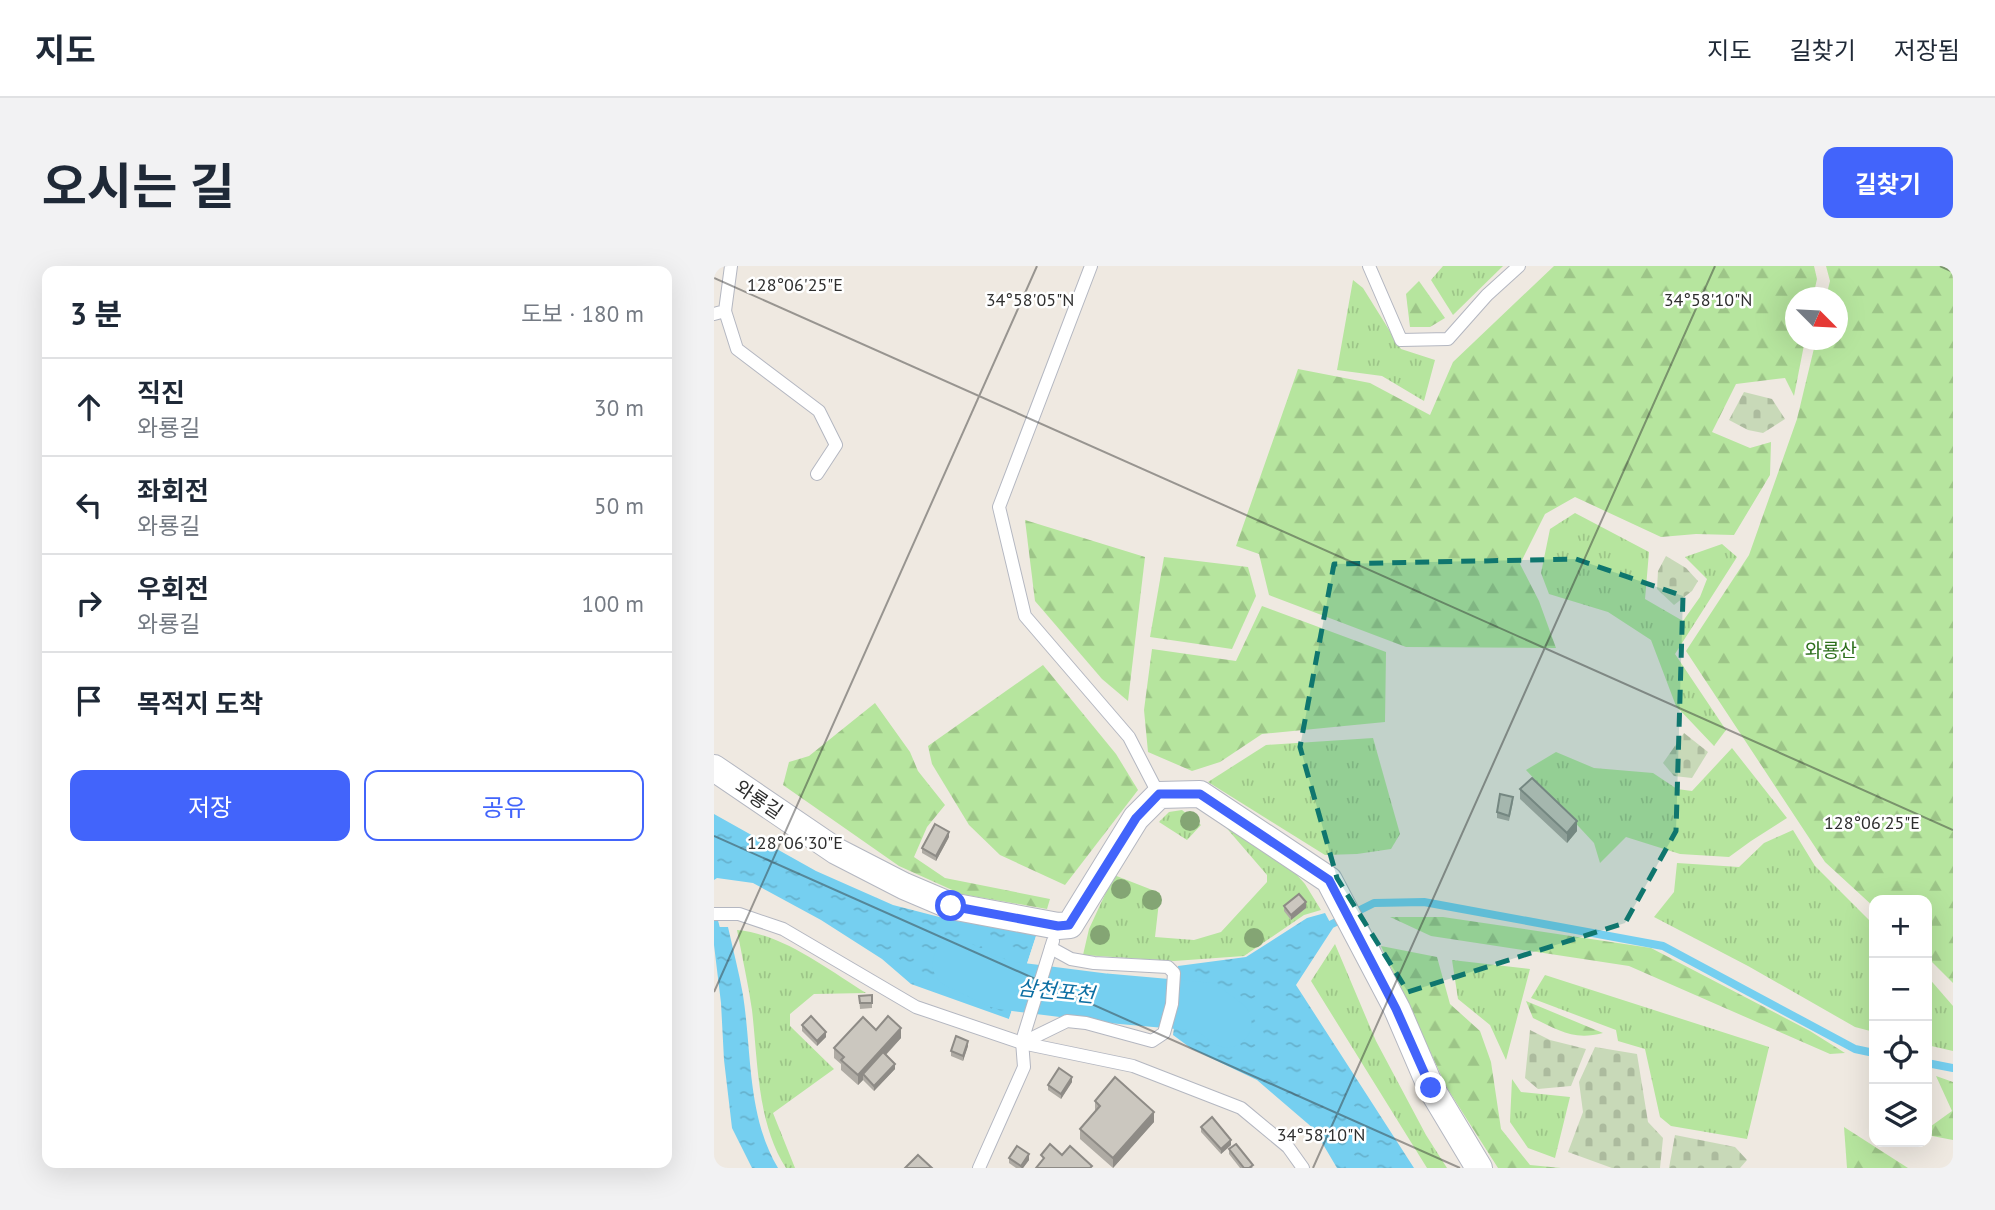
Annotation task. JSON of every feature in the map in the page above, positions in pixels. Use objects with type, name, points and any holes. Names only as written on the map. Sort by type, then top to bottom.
[{"type":"street","name":"와룡길","points":[[714,768],[836,851],[904,886],[951,906],[1054,937]]},
{"type":"street","points":[[1054,937],[1069,925],[1136,818],[1159,794],[1200,794],[1329,880],[1396,1009],[1431,1088],[1479,1168]]},
{"type":"lane","points":[[732,266],[720,312],[737,349],[819,411],[836,445],[817,474]]},
{"type":"lane","points":[[1091,266],[999,507],[1025,616],[1129,737],[1159,794]]},
{"type":"lane","points":[[1369,266],[1402,340],[1448,339],[1487,295],[1518,266]]},
{"type":"lane","points":[[714,914],[739,915],[783,929],[916,1007],[1022,1042],[1133,1066],[1241,1108],[1289,1147],[1303,1168]]},
{"type":"lane","points":[[979,1168],[1024,1066],[1022,1042],[1054,937]]},
{"type":"lane","points":[[1022,1042],[1067,1021],[1086,1023],[1152,1041],[1164,1033],[1172,1004],[1174,973],[1168,967],[1071,959],[1054,937]]},
{"type":"highlighted area","points":[[1576,559],[1683,596],[1676,831],[1625,923],[1408,992],[1337,878],[1300,747],[1334,564]]},
{"type":"green space","points":[[1443,266],[1503,266],[1453,315],[1431,280]]},
{"type":"green space","points":[[1554,266],[1814,266],[1817,279],[1815,287],[1785,287],[1785,350],[1803,350],[1794,396],[1785,378],[1736,384],[1712,432],[1750,448],[1771,442],[1770,475],[1734,535],[1661,537],[1575,497],[1545,514],[1520,564],[1539,601],[1556,648],[1406,647],[1269,595],[1259,554],[1236,546],[1298,369],[1370,383],[1430,415],[1453,362]]},
{"type":"green space","name":"와룡산","points":[[1826,266],[1953,266],[1953,983],[1932,962],[1932,895],[1869,895],[1869,902],[1825,862],[1686,651],[1749,555],[1797,419],[1814,350],[1848,350],[1848,287],[1828,287],[1830,281]]},
{"type":"green space","points":[[1353,280],[1363,288],[1401,349],[1435,360],[1424,401],[1382,376],[1337,370]]},
{"type":"green space","points":[[1419,281],[1445,318],[1430,327],[1410,327],[1406,294]]},
{"type":"green space","points":[[1744,392],[1772,399],[1785,419],[1763,433],[1748,430],[1729,420]]},
{"type":"green space","points":[[1575,513],[1649,552],[1645,599],[1683,621],[1700,597],[1707,579],[1685,557],[1722,544],[1737,557],[1675,654],[1726,730],[1714,746],[1676,706],[1651,640],[1608,612],[1549,594],[1541,573],[1550,529]]},
{"type":"green space","points":[[1025,520],[1145,557],[1128,701],[1102,679],[1035,601]]},
{"type":"green space","points":[[1666,556],[1686,568],[1698,581],[1692,591],[1674,605],[1657,589],[1658,571]]},
{"type":"green space","points":[[1164,557],[1248,567],[1256,596],[1232,649],[1150,637]]},
{"type":"green space","points":[[1262,606],[1386,652],[1385,722],[1262,734],[1220,762],[1192,771],[1148,752],[1144,710],[1152,649],[1236,661]]},
{"type":"green space","points":[[1043,665],[1116,754],[1138,790],[1065,885],[1000,855],[969,825],[932,764],[928,746]]},
{"type":"green space","points":[[875,703],[910,752],[918,771],[945,805],[927,827],[914,857],[945,878],[1050,899],[1047,909],[961,894],[899,866],[783,785],[789,762],[809,756]]},
{"type":"green space","points":[[1684,733],[1708,752],[1692,778],[1674,776],[1663,763]]},
{"type":"green space","points":[[1373,738],[1400,834],[1391,849],[1325,855],[1208,782],[1266,745]]},
{"type":"green space","points":[[1732,748],[1787,818],[1729,857],[1680,854],[1626,837],[1600,863],[1594,843],[1526,770],[1556,752],[1594,768],[1653,773],[1677,789],[1692,791]]},
{"type":"green space","points":[[1182,810],[1201,825],[1187,840],[1159,822],[1169,812]]},
{"type":"green space","points":[[1211,810],[1273,848],[1305,884],[1321,910],[1304,915],[1244,956],[1174,961],[1083,955],[1089,929],[1114,875],[1160,893],[1155,937],[1194,940],[1221,932],[1267,882],[1267,875]]},
{"type":"green space","points":[[1793,830],[1815,866],[1869,920],[1869,1031],[1855,1027],[1748,966],[1654,917],[1674,892],[1677,863],[1739,867],[1764,843]]},
{"type":"green space","points":[[1390,917],[1443,917],[1651,948],[1810,1031],[1845,1053],[1830,1054],[1629,966],[1431,936]]},
{"type":"green space","points":[[737,930],[788,945],[866,993],[814,994],[790,1014],[790,1026],[834,1069],[773,1113],[795,1168],[786,1168],[776,1150],[764,1112],[752,1010]]},
{"type":"green space","points":[[1335,944],[1376,1041],[1426,1135],[1447,1168],[1427,1168],[1311,981]]},
{"type":"green space","points":[[1381,946],[1437,957],[1450,1004],[1480,1031],[1491,1062],[1501,1129],[1530,1165],[1561,1168],[1498,1168],[1447,1088]]},
{"type":"green space","points":[[1452,960],[1530,969],[1506,1060],[1490,1025],[1458,999]]},
{"type":"green space","points":[[1545,975],[1769,1047],[1747,1139],[1671,1126],[1660,1117],[1645,1049],[1618,1041],[1616,1030],[1531,998]]},
{"type":"green space","points":[[1932,982],[1953,1006],[1953,1051],[1932,1046]]},
{"type":"green space","points":[[1526,1001],[1603,1033],[1583,1036],[1559,1030],[1533,1018]]},
{"type":"green space","points":[[1530,1030],[1550,1040],[1586,1049],[1571,1086],[1538,1089],[1525,1078]]},
{"type":"green space","points":[[1595,1047],[1637,1054],[1648,1122],[1663,1138],[1660,1168],[1612,1168],[1568,1152],[1583,1112],[1579,1082]]},
{"type":"green space","points":[[1936,1076],[1953,1082],[1953,1140],[1932,1136],[1932,1125],[1952,1111]]},
{"type":"green space","points":[[1512,1079],[1521,1092],[1570,1097],[1555,1158],[1528,1148],[1510,1122]]},
{"type":"green space","points":[[1844,1127],[1869,1143],[1869,1147],[1875,1147],[1908,1168],[1847,1168]]},
{"type":"green space","points":[[1675,1135],[1735,1147],[1747,1160],[1740,1168],[1669,1168]]},
{"type":"water","points":[[714,814],[816,871],[893,905],[951,920],[1037,933],[1009,1019],[911,984],[882,959],[821,920],[753,883],[717,878],[714,880]]},
{"type":"water","points":[[1325,913],[1333,928],[1296,985],[1414,1168],[1337,1168],[1314,1129],[1257,1080],[1192,1049],[1173,1035],[1179,994],[1178,966],[1246,957],[1307,918]]},
{"type":"water","points":[[714,927],[728,927],[743,995],[756,1106],[768,1148],[778,1168],[752,1168],[732,1128]]},
{"type":"pier","points":[[1037,933],[1040,935],[1012,1020],[1009,1019]]},
{"type":"building","points":[[1532,778],[1577,821],[1567,833],[1520,789]]},
{"type":"building","points":[[1500,794],[1513,797],[1509,816],[1497,812]]},
{"type":"building","points":[[935,824],[949,832],[936,856],[922,848]]},
{"type":"building","points":[[1299,894],[1306,902],[1291,915],[1284,906]]},
{"type":"building","points":[[872,995],[872,1003],[860,1003],[859,996]]},
{"type":"building","points":[[811,1016],[826,1032],[817,1041],[802,1025]]},
{"type":"building","points":[[888,1016],[901,1028],[858,1075],[841,1060],[844,1057],[834,1048],[863,1017],[876,1030]]},
{"type":"building","points":[[956,1036],[968,1041],[963,1056],[951,1051]]},
{"type":"building","points":[[883,1052],[895,1064],[874,1086],[863,1074]]},
{"type":"building","points":[[1059,1068],[1072,1077],[1061,1094],[1048,1085]]},
{"type":"building","points":[[1115,1077],[1154,1112],[1113,1158],[1080,1129],[1100,1106],[1095,1101]]},
{"type":"building","points":[[1212,1117],[1231,1140],[1221,1149],[1201,1127]]},
{"type":"building","points":[[1050,1144],[1062,1155],[1070,1146],[1092,1166],[1036,1168],[1044,1158],[1041,1155]]},
{"type":"building","points":[[1236,1144],[1253,1165],[1249,1168],[1244,1168],[1229,1149]]},
{"type":"building","points":[[1017,1146],[1029,1154],[1021,1166],[1009,1158]]},
{"type":"building","points":[[918,1155],[932,1168],[905,1168]]},
{"type":"waterway","points":[[1322,929],[1374,903],[1424,902],[1663,946],[1855,1049],[1869,1052]]},
{"type":"waterway","points":[[714,921],[718,936]]},
{"type":"waterway","name":"삼천포천","points":[[957,964],[1002,985],[1206,1007],[1227,1023]]},
{"type":"waterway","points":[[1932,1064],[1953,1068]]},
{"type":"route","points":[[951,906],[1058,926],[1069,925],[1136,818],[1159,794],[1200,794],[1329,880],[1396,1009],[1431,1088]]}]
